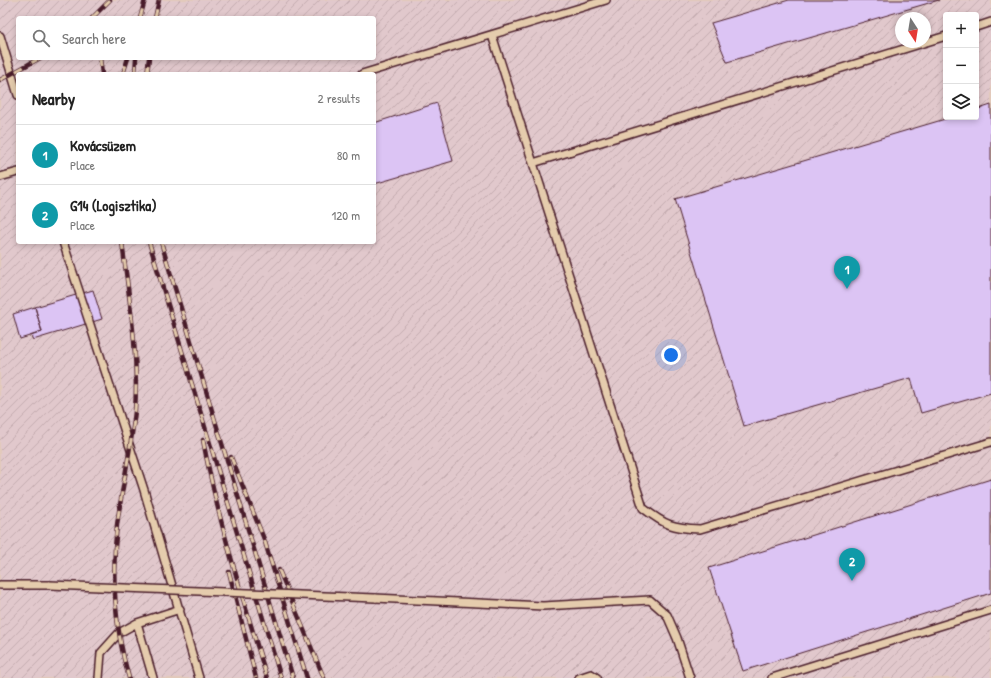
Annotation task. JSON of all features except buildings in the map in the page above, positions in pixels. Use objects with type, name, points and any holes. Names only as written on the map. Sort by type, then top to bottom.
[{"type":"lane","points":[[369,72],[606,0]]},
{"type":"lane","points":[[979,26],[991,22]]},
{"type":"lane","points":[[492,35],[643,508],[660,522],[678,529],[700,529],[991,442]]},
{"type":"lane","points":[[0,36],[16,88]]},
{"type":"lane","points":[[533,163],[943,37]]},
{"type":"lane","points":[[0,177],[16,173]]},
{"type":"lane","points":[[64,244],[144,490],[199,678]]},
{"type":"lane","points":[[0,585],[50,585],[543,606],[650,600],[667,615],[677,638],[690,678]]},
{"type":"lane","points":[[99,678],[101,653],[119,633],[137,623],[180,609]]},
{"type":"lane","points":[[772,678],[991,610]]},
{"type":"lane","points":[[137,623],[152,678]]},
{"type":"lane","points":[[579,678],[591,674],[597,678]]},
{"type":"shaded area","points":[[0,0],[991,0],[991,678],[0,678]]},
{"type":"railway","points":[[94,16],[110,0]]},
{"type":"railway","points":[[141,16],[145,0]]},
{"type":"railway","points":[[155,16],[159,0]]},
{"type":"railway","points":[[0,80],[36,60]]},
{"type":"railway","points":[[100,60],[102,72]]},
{"type":"railway","points":[[124,72],[127,60]]},
{"type":"railway","points":[[135,72],[136,60]]},
{"type":"railway","points":[[147,72],[149,60]]},
{"type":"railway","points":[[122,244],[133,326],[136,390],[135,411],[117,525],[114,583],[117,622],[129,678]]},
{"type":"railway","points":[[150,244],[281,678]]},
{"type":"railway","points":[[162,244],[293,678]]},
{"type":"railway","points":[[203,440],[224,530],[267,678]]},
{"type":"railway","points":[[231,457],[264,539],[307,678]]},
{"type":"railway","points":[[279,570],[324,678]]},
{"type":"railway","points":[[229,572],[256,678]]},
{"type":"place","name":"Kovácsüzem","points":[[847,289]]},
{"type":"place","name":"G14 (Logisztika)","points":[[852,581]]}]
